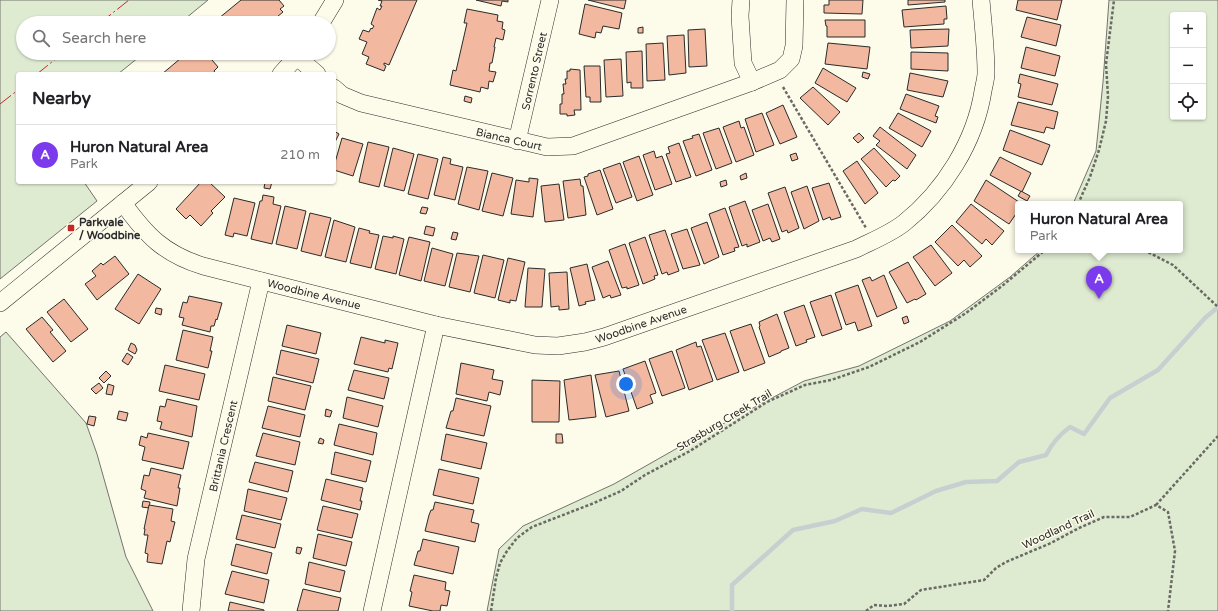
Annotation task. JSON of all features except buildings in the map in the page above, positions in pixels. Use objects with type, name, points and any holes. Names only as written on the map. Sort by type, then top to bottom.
[{"type":"street","points":[[325,16],[335,0]]},
{"type":"street","name":"Sorrento Street","points":[[517,141],[550,0]]},
{"type":"street","points":[[741,0],[740,16],[743,63],[752,82]]},
{"type":"street","name":"Bianca Court","points":[[336,90],[342,95],[361,103],[517,141],[547,147],[573,146],[752,82],[780,70],[791,59],[794,46],[795,0]]},
{"type":"street","name":"Woodbine Avenue","points":[[123,203],[140,226],[157,243],[189,262],[436,324],[535,344],[558,346],[585,342],[604,337],[856,249],[903,224],[924,204],[948,175],[968,143],[981,106],[986,74],[981,0]]},
{"type":"street","points":[[283,72],[294,60]]},
{"type":"street","points":[[303,60],[315,72]]},
{"type":"street","points":[[0,303],[147,184]]},
{"type":"street","name":"Brittania Crescent","points":[[191,611],[196,559],[262,281]]},
{"type":"street","points":[[372,611],[436,324]]},
{"type":"path","points":[[1079,201],[1090,177],[1099,150],[1106,121],[1108,96],[1106,64],[1114,0]]},
{"type":"path","points":[[783,87],[873,241]]},
{"type":"path","name":"Strasburg Creek Trail","points":[[491,611],[500,563],[506,551],[517,538],[532,527],[622,491],[645,475],[690,451],[774,399],[805,385],[831,380],[869,367],[920,342],[972,309],[1041,253]]},
{"type":"path","points":[[1150,253],[1173,265],[1218,308]]},
{"type":"path","points":[[1168,611],[1175,551],[1168,512],[1156,505],[1218,436]]},
{"type":"path","name":"Woodland Trail","points":[[866,611],[874,604],[886,606],[904,604],[921,590],[984,580],[996,568],[1006,562],[1051,543],[1104,517],[1130,517],[1156,505]]},
{"type":"green space","points":[[0,0],[208,0],[189,16],[16,16],[16,60],[135,60],[120,72],[16,72],[16,184],[85,184],[97,201],[0,279]]},
{"type":"green space","points":[[1109,0],[1218,0],[1218,611],[487,611],[499,549],[523,526],[614,484],[681,446],[804,381],[859,366],[950,321],[1010,277],[1038,253],[1183,253],[1183,201],[1074,201],[1096,151]]},
{"type":"green space","points":[[6,332],[86,423],[97,454],[126,557],[153,611],[0,611],[0,337]]},
{"type":"waterway","points":[[732,611],[732,585],[793,530],[835,521],[862,509],[891,513],[936,491],[966,482],[997,481],[1019,462],[1046,455],[1056,440],[1070,427],[1084,434],[1110,398],[1158,370],[1205,318],[1218,307]]},
{"type":"power","points":[[109,16],[129,0]]},
{"type":"power","points":[[39,72],[54,60]]},
{"type":"power","points":[[0,104],[16,92]]},
{"type":"place","name":"Parkvale / Woodbine","points":[[71,228]]},
{"type":"place","name":"Huron Natural Area","points":[[1099,299]]}]
